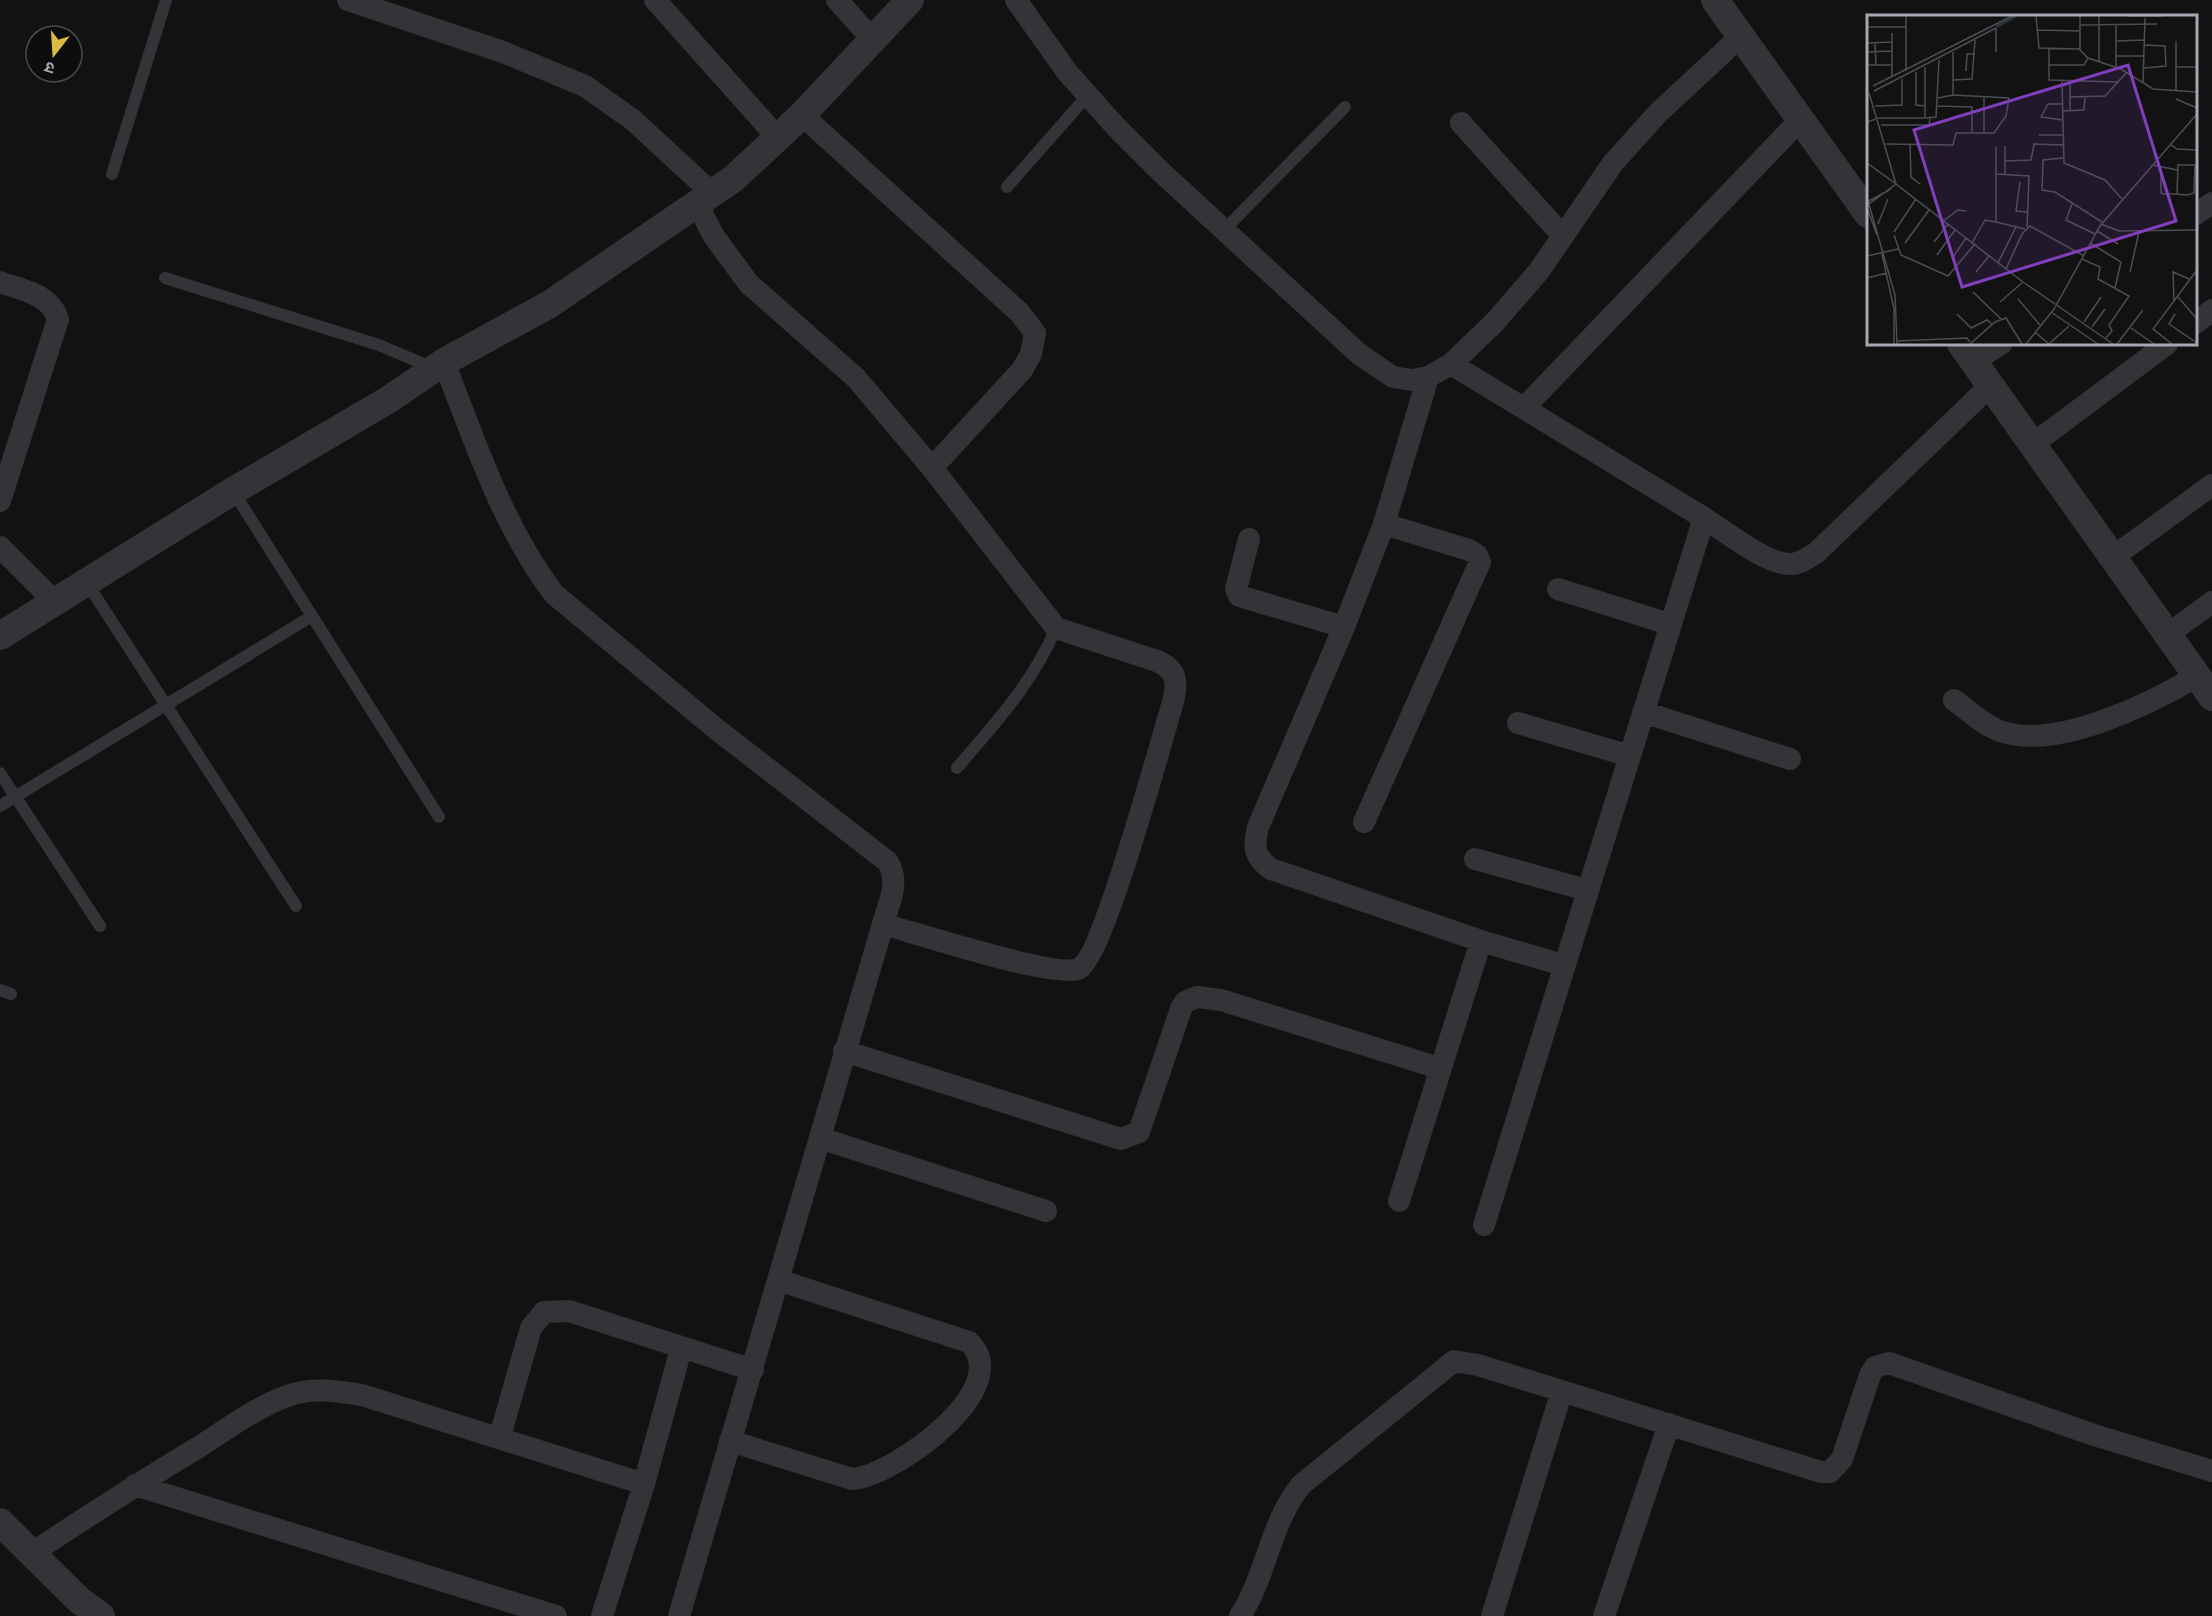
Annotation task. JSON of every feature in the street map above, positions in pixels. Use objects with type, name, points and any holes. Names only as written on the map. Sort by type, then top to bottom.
[{"type":"street","points":[[348,0],[383,5],[523,60],[585,86],[620,110],[705,198],[713,235],[749,284],[856,378],[932,468],[1056,628],[1166,664],[1178,685],[1111,905],[1084,965],[1071,970],[1035,966],[883,924]]},
{"type":"street","points":[[655,0],[778,138]]},
{"type":"street","points":[[837,0],[873,40]]},
{"type":"street","points":[[0,636],[233,491],[388,400],[439,365],[550,304],[733,179],[802,115],[910,0]]},
{"type":"street","points":[[1016,0],[1067,72],[1160,171],[1378,369],[1393,377],[1412,380],[1428,377],[1451,364],[1494,323],[1539,271],[1621,155],[1658,113],[1741,36]]},
{"type":"street","points":[[1715,0],[1867,213]]},
{"type":"street","points":[[802,115],[1020,313],[1035,333],[1032,354],[1022,370],[932,468]]},
{"type":"street","points":[[1524,408],[1801,119]]},
{"type":"street","points":[[1461,123],[1563,236]]},
{"type":"street","points":[[2197,213],[2212,203]]},
{"type":"street","points":[[0,282],[42,298],[51,304],[58,320],[0,501]]},
{"type":"street","points":[[2197,321],[2212,310]]},
{"type":"street","points":[[1954,700],[1997,730],[2027,736],[2072,730],[2205,687],[1968,352],[1997,345]]},
{"type":"street","points":[[2033,444],[2166,345]]},
{"type":"street","points":[[1451,364],[1773,559],[1791,564],[1804,561],[1816,553],[1991,385]]},
{"type":"street","points":[[439,365],[509,521],[536,570],[554,594],[715,728],[888,862],[894,873],[895,882],[883,924],[679,1616]]},
{"type":"street","points":[[1428,377],[1384,524],[1344,627],[1258,827],[1255,851],[1260,861],[1271,869],[1481,941],[1563,965]]},
{"type":"street","points":[[2113,557],[2212,485]]},
{"type":"street","points":[[1484,1225],[1669,624],[1704,518]]},
{"type":"street","points":[[1364,822],[1480,562],[1477,555],[1469,550],[1384,524]]},
{"type":"street","points":[[1249,538],[1236,589],[1239,596],[1344,627]]},
{"type":"street","points":[[0,547],[55,602]]},
{"type":"street","points":[[1558,590],[1669,624]]},
{"type":"street","points":[[2168,635],[2212,602]]},
{"type":"street","points":[[1643,712],[1790,759]]},
{"type":"street","points":[[1518,723],[1629,756]]},
{"type":"street","points":[[1475,859],[1587,890]]},
{"type":"street","points":[[1399,1201],[1439,1068],[1481,941]]},
{"type":"street","points":[[844,1051],[1121,1139],[1139,1132],[1181,1010],[1185,1002],[1197,997],[1221,1000],[1439,1068]]},
{"type":"street","points":[[820,1138],[1046,1211]]},
{"type":"street","points":[[730,1441],[852,1479],[868,1478],[941,1432],[966,1404],[978,1376],[981,1361],[976,1349],[969,1342],[778,1280]]},
{"type":"street","points":[[500,1436],[531,1328],[537,1317],[544,1312],[569,1311],[681,1349],[753,1370]]},
{"type":"street","points":[[602,1616],[644,1484],[681,1349]]},
{"type":"street","points":[[1240,1616],[1276,1524],[1286,1503],[1301,1485],[1446,1365],[1463,1361],[1563,1390],[1821,1472],[1830,1472],[1842,1459],[1870,1375],[1875,1367],[1888,1364],[2073,1428],[2212,1471]]},
{"type":"street","points":[[32,1553],[135,1485],[263,1407],[291,1395],[325,1389],[362,1395],[500,1436],[644,1484]]},
{"type":"street","points":[[1492,1616],[1563,1390]]},
{"type":"street","points":[[1604,1616],[1669,1424]]},
{"type":"street","points":[[135,1485],[556,1616]]},
{"type":"street","points":[[0,1522],[79,1600],[100,1616]]},
{"type":"lane","points":[[112,174],[166,0]]},
{"type":"lane","points":[[1007,187],[1088,95]]},
{"type":"lane","points":[[1224,230],[1345,106]]},
{"type":"lane","points":[[165,278],[439,365]]},
{"type":"lane","points":[[233,491],[439,817]]},
{"type":"lane","points":[[87,583],[296,906]]},
{"type":"lane","points":[[0,806],[312,616]]},
{"type":"lane","points":[[957,768],[1036,672],[1056,628]]},
{"type":"lane","points":[[0,773],[100,926]]}]
